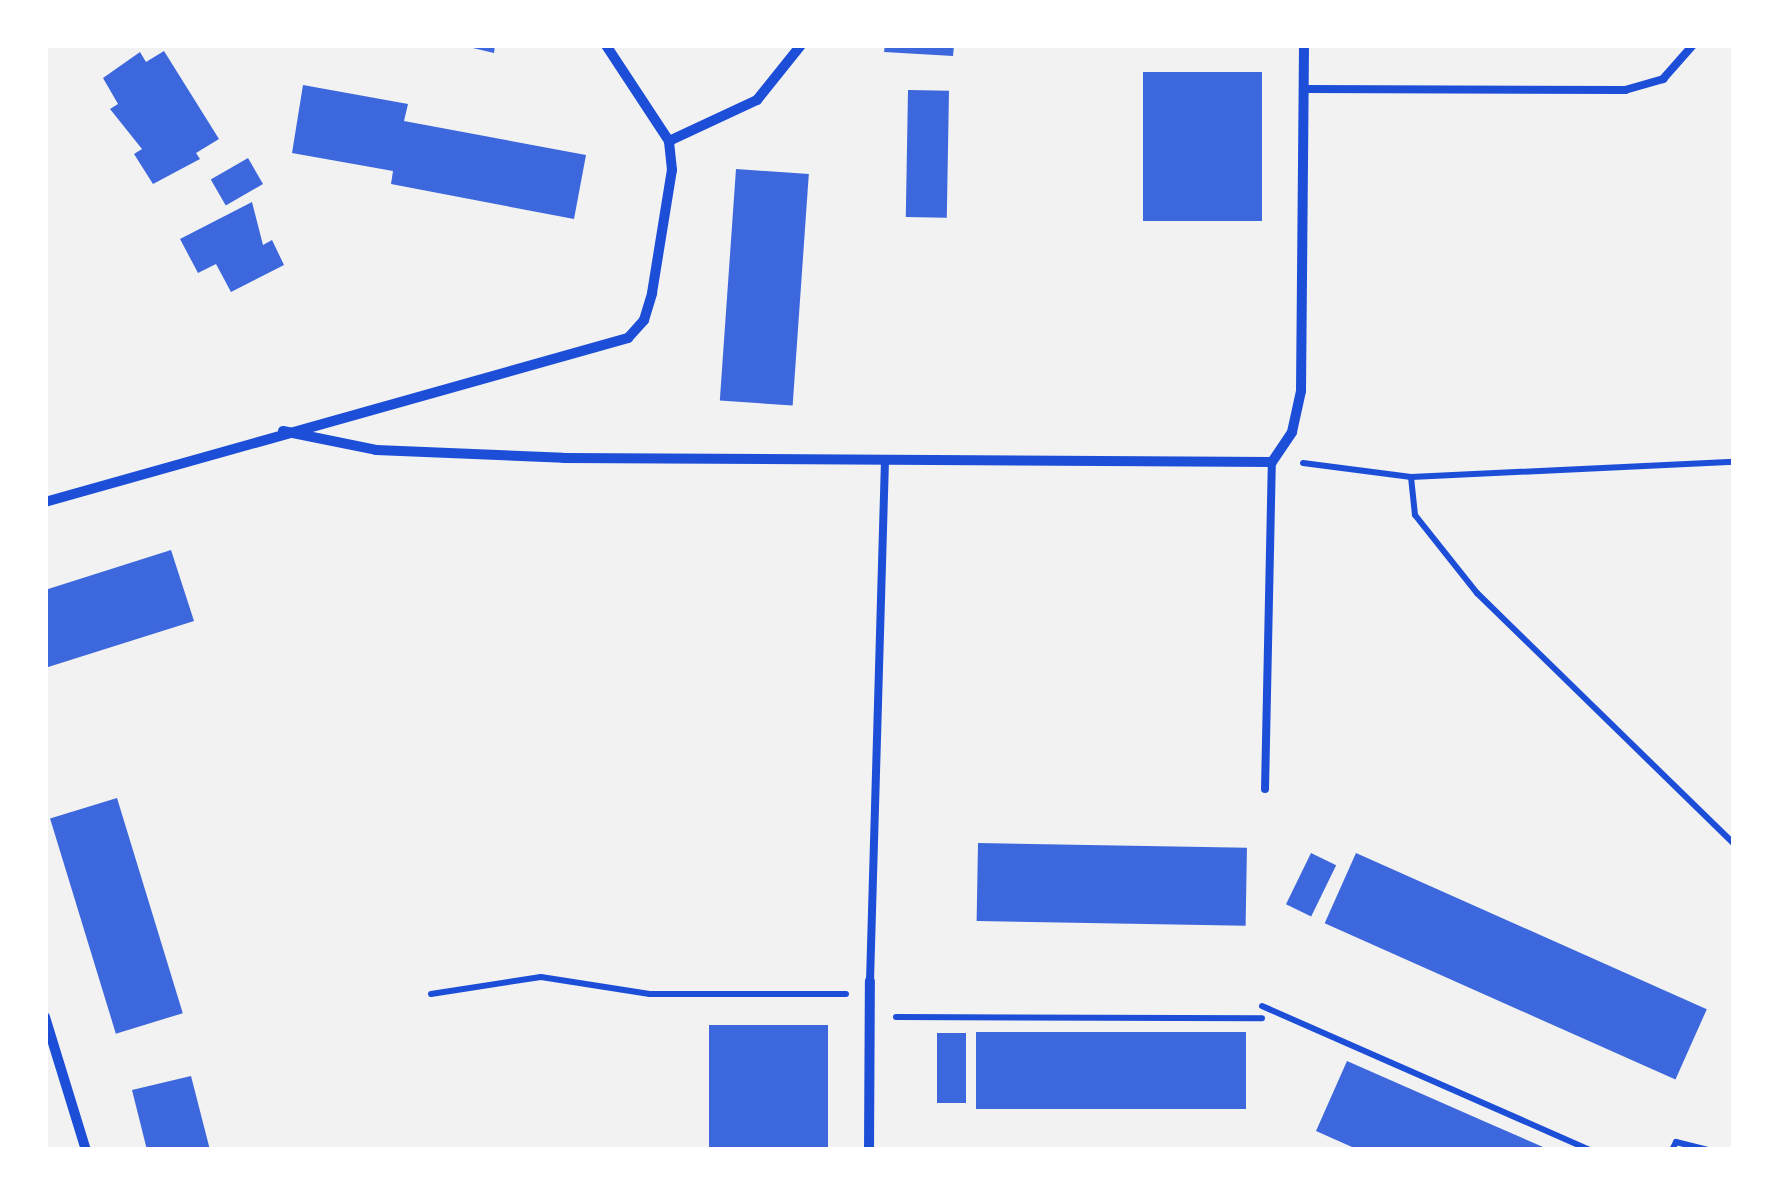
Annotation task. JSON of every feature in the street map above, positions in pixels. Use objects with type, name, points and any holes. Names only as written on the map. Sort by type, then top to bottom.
[{"type":"street","points":[[45,502],[283,431],[628,338],[644,320],[652,293],[672,170],[669,142],[606,45]]},
{"type":"street","points":[[669,142],[757,100],[802,45]]},
{"type":"street","points":[[283,431],[395,451],[1272,462],[1292,432],[1301,391],[1304,45]]},
{"type":"street","points":[[869,1150],[870,981]]},
{"type":"street","points":[[45,1017],[86,1150]]},
{"type":"lane","points":[[1304,89],[1625,90],[1663,79],[1693,45]]},
{"type":"lane","points":[[870,981],[885,460]]},
{"type":"lane","points":[[1265,790],[1272,462]]},
{"type":"path","points":[[1272,462],[1411,477],[1734,462]]},
{"type":"path","points":[[1411,477],[1414,515],[1477,593],[1734,844]]},
{"type":"path","points":[[431,994],[541,977],[650,994],[870,994]]},
{"type":"path","points":[[1262,1006],[1590,1150]]},
{"type":"path","points":[[870,1017],[1262,1018]]},
{"type":"path","points":[[1672,1150],[1676,1142],[1707,1150]]},
{"type":"building","points":[[460,45],[495,45],[494,53]]},
{"type":"building","points":[[885,45],[954,45],[953,56],[884,52]]},
{"type":"building","points":[[164,51],[219,139],[196,153],[200,159],[153,184],[134,154],[142,149],[110,109],[118,104],[103,78],[140,52],[146,62]]},
{"type":"building","points":[[1143,72],[1262,72],[1262,221],[1143,221]]},
{"type":"building","points":[[303,85],[408,104],[404,121],[586,155],[574,219],[391,184],[393,171],[292,153]]},
{"type":"building","points":[[908,90],[949,91],[947,218],[906,217]]},
{"type":"building","points":[[248,158],[263,184],[226,205],[211,180]]},
{"type":"building","points":[[736,169],[809,174],[793,406],[720,400]]},
{"type":"building","points":[[252,202],[263,245],[272,240],[284,265],[231,292],[216,264],[198,273],[180,239]]},
{"type":"building","points":[[171,550],[194,621],[45,668],[45,590]]},
{"type":"building","points":[[117,798],[183,1013],[116,1034],[50,818]]},
{"type":"building","points":[[978,843],[1247,848],[1246,926],[977,921]]},
{"type":"building","points":[[1311,853],[1336,865],[1311,917],[1286,904]]},
{"type":"building","points":[[1356,853],[1707,1009],[1675,1080],[1325,923]]},
{"type":"building","points":[[709,1025],[828,1025],[828,1150],[709,1150]]},
{"type":"building","points":[[976,1032],[1246,1032],[1246,1109],[976,1109]]},
{"type":"building","points":[[937,1033],[966,1033],[966,1103],[937,1103]]},
{"type":"building","points":[[1347,1061],[1550,1150],[1352,1147],[1316,1131]]},
{"type":"building","points":[[191,1076],[210,1150],[147,1150],[132,1090]]}]
